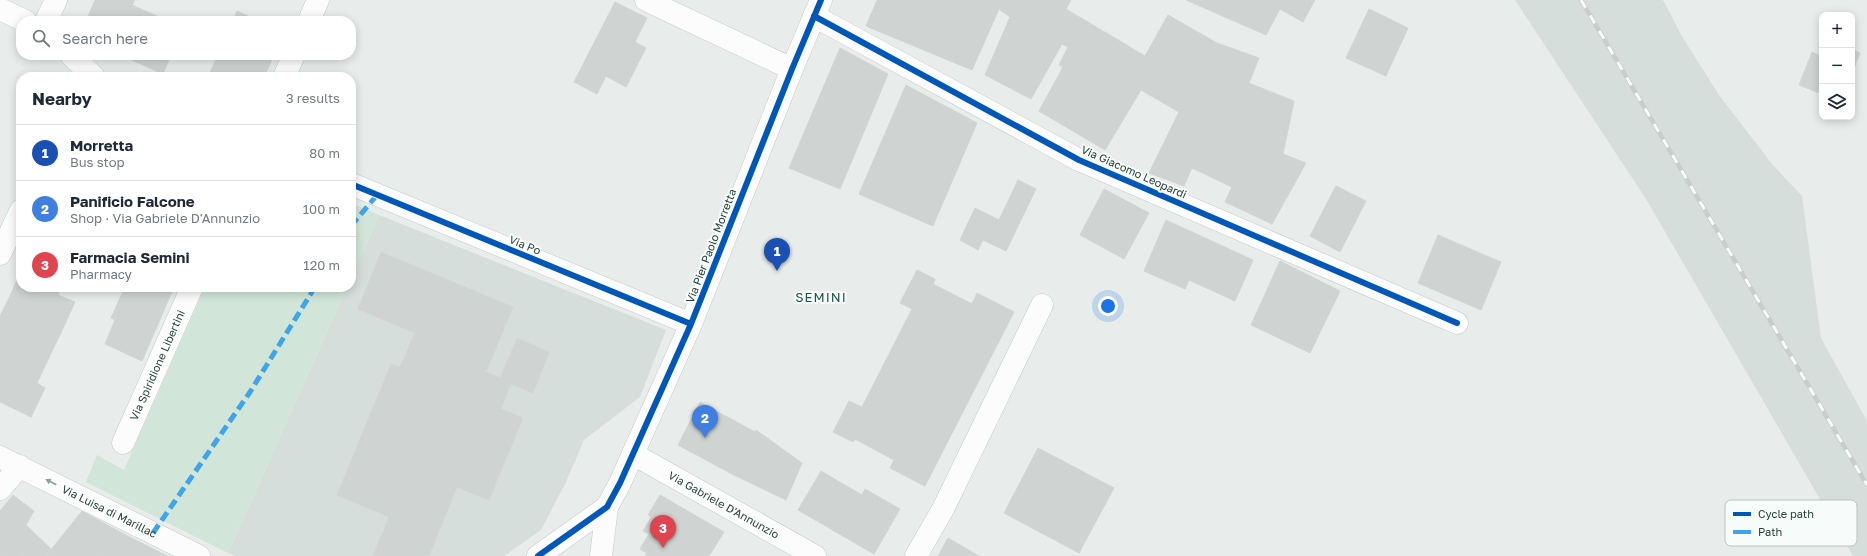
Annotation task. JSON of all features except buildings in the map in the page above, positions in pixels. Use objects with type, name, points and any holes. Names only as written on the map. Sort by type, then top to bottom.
[{"type":"street","points":[[48,16],[56,0]]},
{"type":"street","points":[[311,16],[318,0]]},
{"type":"street","points":[[646,0],[792,69]]},
{"type":"street","name":"Via Pier Paolo Morretta","points":[[538,556],[607,507],[633,454],[692,324],[817,8]]},
{"type":"street","name":"Via Giacomo Leopardi","points":[[817,8],[1079,160],[1458,323]]},
{"type":"street","points":[[0,9],[16,17]]},
{"type":"street","points":[[76,60],[89,72]]},
{"type":"street","points":[[286,72],[292,60]]},
{"type":"street","name":"Via Po","points":[[356,186],[692,324]]},
{"type":"street","points":[[0,254],[16,220]]},
{"type":"street","name":"Via Spiridione Libertini","points":[[123,443],[190,292]]},
{"type":"street","points":[[916,556],[943,510],[1042,304]]},
{"type":"street","name":"Via Gabriele D'Annunzio","points":[[633,454],[815,556]]},
{"type":"street","name":"Via Luisa di Marillac","points":[[0,456],[98,507],[199,556]]},
{"type":"street","points":[[0,489],[20,466]]},
{"type":"street","points":[[601,556],[607,507]]},
{"type":"shaded area","points":[[1515,0],[1663,0],[1683,38],[1719,95],[1772,164],[1802,196],[1821,338],[1867,421],[1867,556],[1853,556],[1847,546],[1857,546],[1857,500],[1821,500],[1646,199]]},
{"type":"shaded area","points":[[379,215],[666,330],[640,397],[584,440],[565,484],[541,530],[504,556],[235,556],[228,553],[345,292],[356,292],[356,267]]},
{"type":"green space","points":[[356,205],[379,215],[356,267]]},
{"type":"green space","points":[[203,292],[345,292],[228,553],[86,482],[97,455],[124,470]]},
{"type":"railway","points":[[1581,0],[1867,485]]},
{"type":"marked path","points":[[356,220],[377,195]]},
{"type":"marked path","points":[[153,533],[250,392],[312,292]]},
{"type":"cycle path","points":[[538,556],[607,507],[620,483],[691,324],[792,69],[821,0]]},
{"type":"cycle path","points":[[814,16],[1079,160],[1457,323]]},
{"type":"cycle path","points":[[356,186],[691,324]]},
{"type":"place","name":"Morretta","points":[[777,271]]},
{"type":"place","name":"Panificio Falcone","points":[[705,438]]},
{"type":"place","name":"Farmacia Semini","points":[[663,548]]},
{"type":"district","name":"SEMINI","points":[[821,297]]}]
